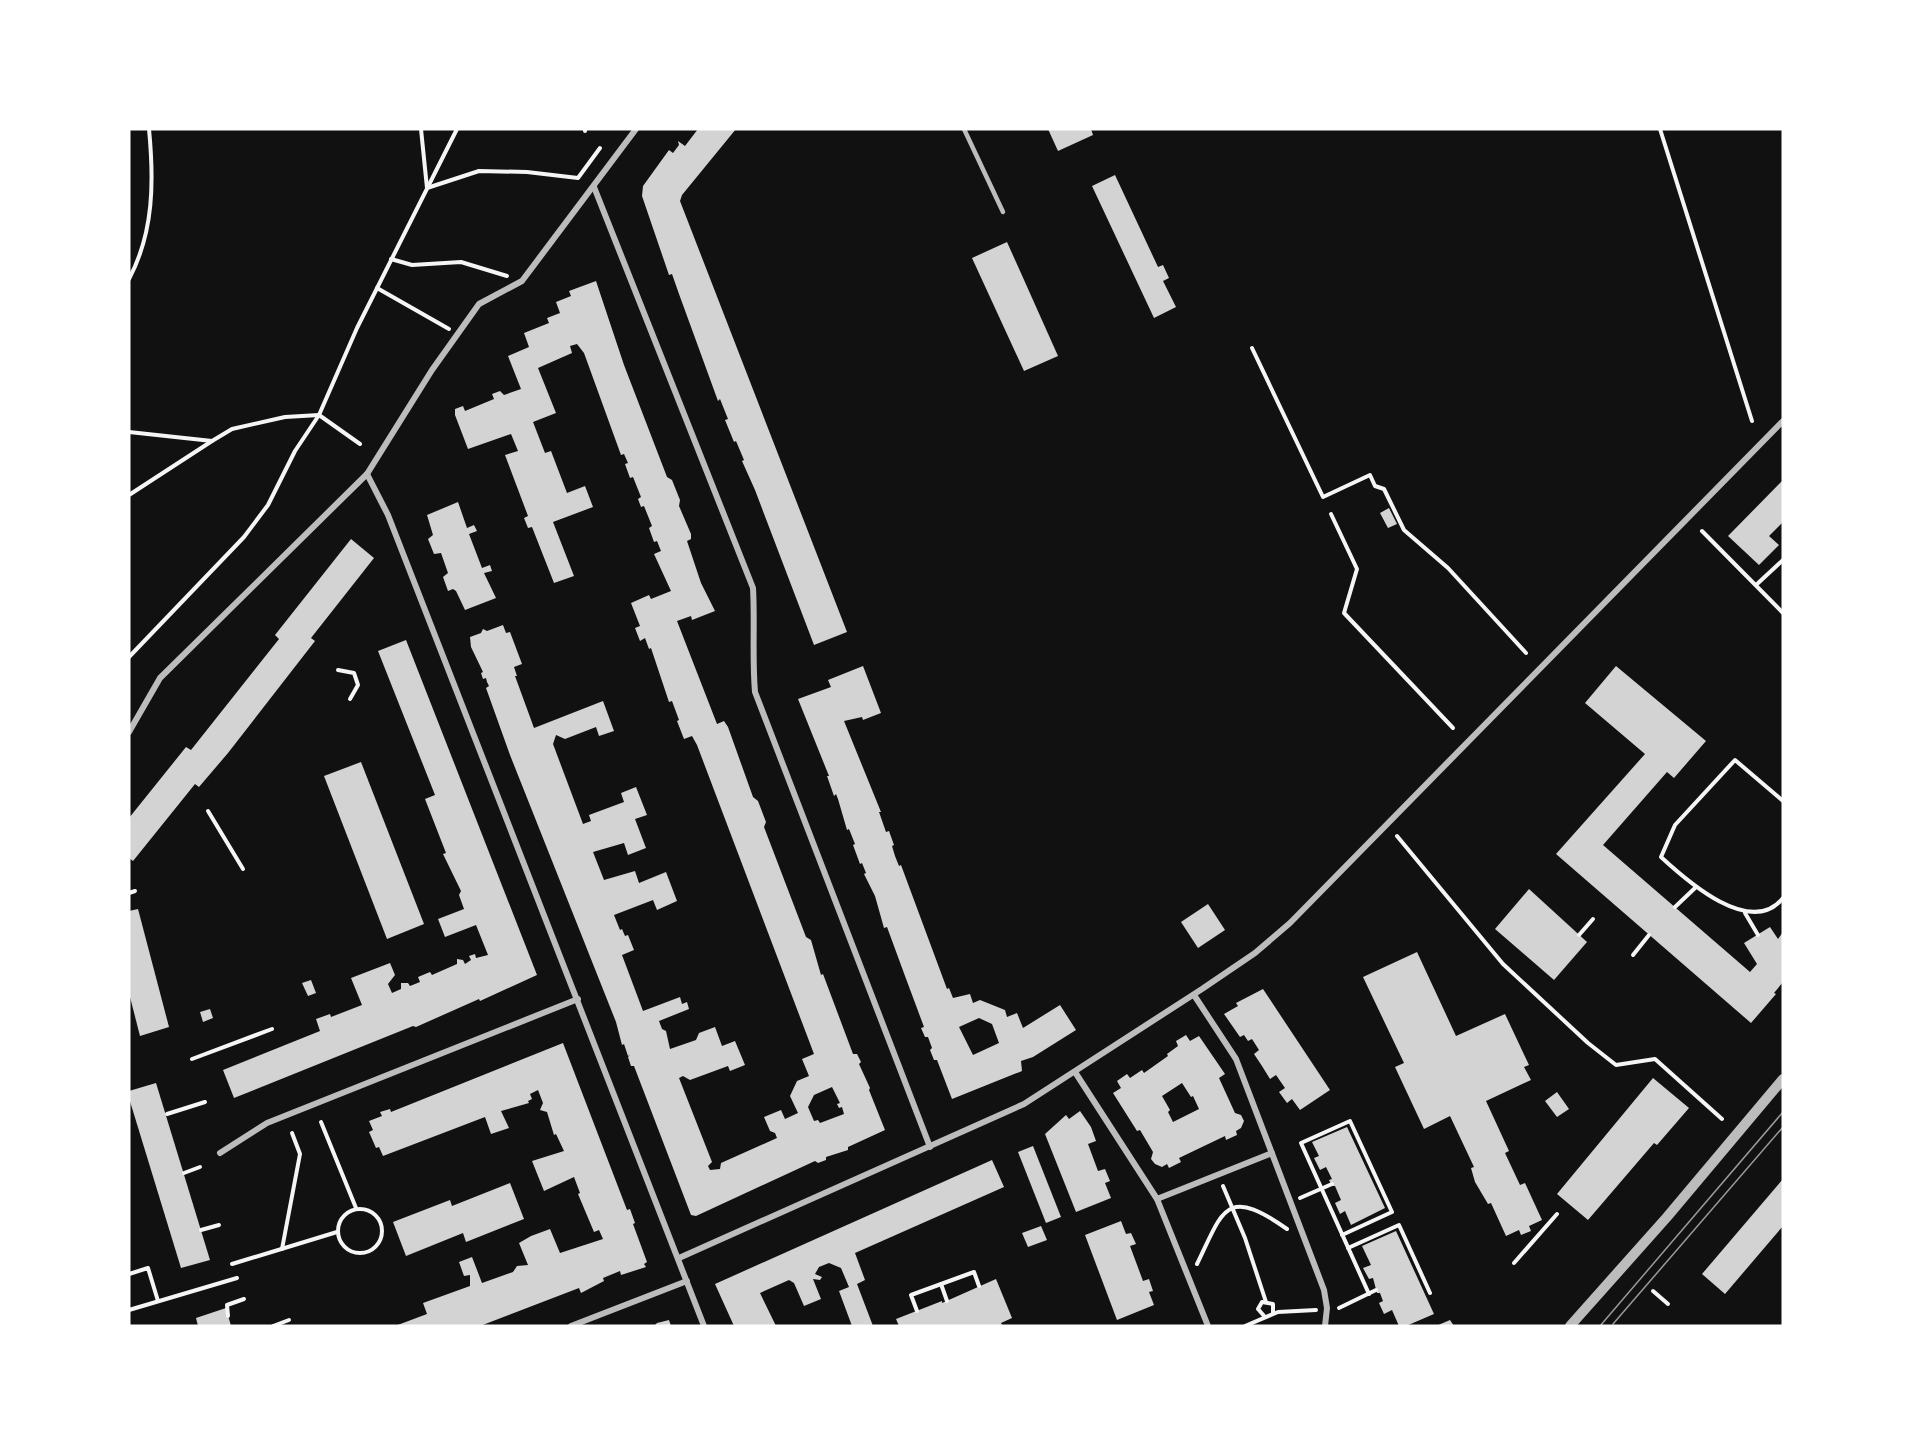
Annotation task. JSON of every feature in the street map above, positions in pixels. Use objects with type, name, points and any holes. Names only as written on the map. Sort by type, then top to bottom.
[{"type":"street","points":[[129,732],[160,678],[367,474],[478,304],[522,280],[636,129]]},
{"type":"street","points":[[594,187],[753,588],[755,625],[752,655],[755,692],[930,1147]]},
{"type":"street","points":[[679,1258],[1024,1104],[1194,995],[1255,952],[1290,923],[1783,421]]},
{"type":"street","points":[[367,474],[388,515],[704,1326]]},
{"type":"street","points":[[1194,995],[1236,1059],[1324,1290],[1327,1308],[1325,1326]]},
{"type":"street","points":[[220,1153],[267,1123],[578,999]]},
{"type":"street","points":[[1075,1072],[1156,1199],[1208,1326]]},
{"type":"street","points":[[1570,1326],[1672,1212],[1783,1079]]},
{"type":"street","points":[[1156,1199],[1272,1153]]},
{"type":"street","points":[[571,1326],[687,1281]]},
{"type":"lane","points":[[964,129],[1003,212]]},
{"type":"path","points":[[129,279],[144,243],[152,205],[153,168],[149,129]]},
{"type":"path","points":[[421,129],[427,188]]},
{"type":"path","points":[[129,657],[244,537],[268,505],[295,451],[319,415],[377,288],[457,129]]},
{"type":"path","points":[[1660,129],[1752,422]]},
{"type":"path","points":[[427,188],[478,171],[527,172],[578,178],[600,148]]},
{"type":"path","points":[[391,259],[412,265],[461,262],[522,280]]},
{"type":"path","points":[[377,288],[458,333]]},
{"type":"path","points":[[1252,348],[1323,497],[1370,475],[1376,486],[1384,489],[1404,530],[1448,568],[1526,653]]},
{"type":"path","points":[[129,495],[232,429],[285,417],[319,415],[360,444]]},
{"type":"path","points":[[129,432],[212,441]]},
{"type":"path","points":[[1331,514],[1357,568],[1344,613],[1454,728]]},
{"type":"path","points":[[1702,531],[1783,613]]},
{"type":"path","points":[[1756,585],[1783,560]]},
{"type":"path","points":[[338,670],[354,673],[358,686],[350,699]]},
{"type":"path","points":[[1758,935],[1745,913],[1695,888],[1661,857],[1675,825],[1735,760],[1783,801]]},
{"type":"path","points":[[208,811],[243,869]]},
{"type":"path","points":[[1397,836],[1503,964],[1588,1043],[1616,1065],[1655,1059],[1722,1119]]},
{"type":"path","points":[[1675,907],[1695,888]]},
{"type":"path","points":[[129,893],[135,891]]},
{"type":"path","points":[[1745,913],[1776,906],[1783,898]]},
{"type":"path","points":[[1579,935],[1593,919]]},
{"type":"path","points":[[1634,955],[1649,935]]},
{"type":"path","points":[[192,1059],[272,1029]]},
{"type":"path","points":[[167,1114],[205,1102]]},
{"type":"path","points":[[1342,1235],[1392,1212],[1350,1120],[1301,1143],[1321,1189],[1342,1235],[1369,1294]]},
{"type":"path","points":[[321,1122],[356,1208]]},
{"type":"path","points":[[282,1249],[300,1154],[292,1133]]},
{"type":"path","points":[[184,1173],[200,1167]]},
{"type":"path","points":[[1221,1182],[1266,1302]]},
{"type":"path","points":[[1300,1199],[1332,1184]]},
{"type":"path","points":[[1193,1271],[1217,1220],[1223,1212],[1232,1207],[1255,1209],[1294,1234]]},
{"type":"path","points":[[356,1208],[371,1211],[377,1216],[382,1229],[378,1243],[367,1252],[352,1252],[340,1243],[337,1232],[343,1215],[356,1208]]},
{"type":"path","points":[[1514,1263],[1557,1214]]},
{"type":"path","points":[[201,1230],[219,1225]]},
{"type":"path","points":[[1348,1248],[1399,1225],[1430,1293]]},
{"type":"path","points":[[232,1264],[337,1232]]},
{"type":"path","points":[[129,1274],[148,1268],[158,1301]]},
{"type":"path","points":[[917,1311],[911,1295],[974,1272],[979,1286]]},
{"type":"path","points":[[129,1310],[237,1278]]},
{"type":"path","points":[[941,1284],[947,1301]]},
{"type":"path","points":[[1338,1308],[1376,1290]]},
{"type":"path","points":[[1653,1291],[1668,1304]]},
{"type":"path","points":[[228,1316],[227,1305],[244,1299]]},
{"type":"path","points":[[1266,1302],[1273,1304],[1272,1315]]},
{"type":"path","points":[[1266,1302],[1258,1309],[1266,1317]]},
{"type":"path","points":[[1245,1326],[1278,1312],[1321,1310]]},
{"type":"path","points":[[273,1326],[290,1320]]},
{"type":"building","points":[[698,129],[736,129],[682,195],[680,201],[847,632],[814,645],[742,461],[744,460],[725,420],[728,419],[720,399],[718,401],[672,274],[669,275],[642,196],[643,186],[669,150],[673,153],[679,145],[678,141],[685,146]]},
{"type":"building","points":[[1048,129],[1091,129],[1093,135],[1058,151]]},
{"type":"building","points":[[1115,175],[1158,267],[1163,265],[1169,278],[1163,281],[1176,307],[1154,318],[1092,186]]},
{"type":"building","points":[[1007,242],[1058,356],[1024,371],[972,258]]},
{"type":"building","points":[[596,281],[624,365],[667,477],[672,480],[680,500],[679,506],[691,534],[691,539],[687,541],[701,583],[715,611],[692,620],[691,616],[677,621],[717,724],[724,721],[728,727],[753,797],[758,801],[766,822],[764,827],[806,937],[811,940],[821,975],[823,974],[853,1054],[857,1054],[861,1062],[859,1064],[885,1130],[848,1147],[848,1150],[826,1157],[826,1160],[818,1163],[815,1161],[696,1216],[691,1215],[634,1066],[631,1066],[628,1057],[630,1055],[628,1056],[624,1044],[622,1045],[616,1022],[510,755],[486,688],[489,686],[486,678],[483,679],[481,673],[483,672],[471,647],[470,637],[481,633],[483,629],[487,631],[503,625],[506,633],[510,632],[522,664],[514,667],[517,676],[515,676],[534,728],[603,701],[614,731],[599,736],[596,727],[565,739],[556,735],[553,744],[583,824],[591,821],[589,815],[624,802],[621,793],[636,787],[647,815],[635,819],[646,848],[628,855],[624,843],[593,852],[604,880],[635,871],[639,883],[666,872],[677,901],[657,910],[653,900],[614,915],[620,930],[622,929],[625,936],[628,935],[634,950],[622,955],[643,1011],[680,997],[682,1004],[687,1002],[689,1009],[659,1021],[662,1029],[666,1031],[670,1049],[696,1040],[699,1033],[715,1027],[722,1046],[735,1041],[745,1065],[730,1071],[728,1066],[690,1080],[683,1076],[679,1078],[712,1162],[708,1166],[710,1170],[720,1169],[721,1163],[777,1138],[775,1133],[770,1131],[764,1117],[781,1110],[785,1119],[798,1113],[790,1096],[797,1081],[809,1076],[802,1059],[814,1054],[697,745],[692,736],[684,739],[651,648],[649,649],[645,638],[640,641],[635,628],[640,626],[631,603],[649,595],[651,599],[671,591],[654,554],[661,551],[657,541],[654,542],[649,528],[652,526],[644,506],[641,507],[638,499],[641,497],[633,477],[630,478],[625,464],[628,463],[624,454],[621,455],[584,353],[577,344],[570,346],[572,353],[538,368],[556,413],[533,422],[545,453],[551,451],[567,493],[585,486],[593,507],[553,522],[574,576],[554,583],[532,527],[528,528],[524,518],[528,516],[505,455],[518,451],[511,434],[468,449],[455,415],[455,409],[463,406],[465,411],[494,399],[492,394],[500,391],[504,395],[521,389],[508,356],[529,347],[524,333],[549,323],[547,318],[560,313],[556,302],[571,296],[569,291]],"holes":[[[832,1087],[840,1103],[837,1104],[839,1108],[842,1107],[844,1114],[820,1123],[818,1120],[814,1121],[808,1107],[814,1095]]]},
{"type":"building","points":[[1783,480],[1783,522],[1769,536],[1779,545],[1759,565],[1728,536]]},
{"type":"building","points":[[458,502],[467,528],[474,525],[477,531],[469,534],[482,568],[490,565],[492,571],[484,573],[496,598],[465,610],[456,591],[453,589],[448,591],[443,577],[448,573],[441,553],[434,554],[428,539],[433,535],[427,515]]},
{"type":"building","points":[[1389,508],[1397,524],[1388,528],[1380,513]]},
{"type":"building","points":[[351,539],[374,558],[311,638],[315,641],[228,753],[199,787],[195,784],[133,861],[129,858],[129,818],[186,747],[191,750],[279,639],[275,635]]},
{"type":"building","points":[[406,640],[537,975],[416,1027],[413,1026],[234,1098],[223,1070],[320,1031],[316,1019],[330,1014],[331,1017],[362,1005],[351,978],[390,963],[395,975],[388,984],[392,993],[401,989],[401,983],[408,983],[410,986],[420,982],[418,977],[430,972],[432,975],[457,964],[457,959],[463,960],[465,964],[471,960],[469,956],[475,954],[476,958],[488,955],[476,925],[445,937],[438,919],[464,909],[459,895],[461,891],[443,854],[446,853],[425,799],[435,795],[378,651]]},
{"type":"building","points":[[863,666],[881,713],[863,720],[862,717],[844,721],[881,812],[879,812],[886,832],[889,831],[895,856],[899,866],[901,865],[947,989],[949,988],[953,998],[970,994],[973,1003],[980,1000],[1005,1010],[1007,1017],[1017,1013],[1023,1028],[1060,1005],[1076,1030],[1033,1057],[1021,1061],[1022,1071],[952,1099],[937,1060],[934,1060],[930,1050],[932,1048],[928,1037],[925,1037],[921,1028],[924,1027],[887,927],[884,928],[875,896],[864,874],[866,873],[862,863],[860,864],[853,845],[855,844],[849,829],[847,830],[838,799],[836,794],[834,796],[827,776],[829,776],[798,699],[831,687],[828,680]],"holes":[[[979,1018],[992,1024],[999,1043],[973,1055],[959,1027]]]},
{"type":"building","points":[[1616,666],[1706,741],[1674,778],[1667,772],[1603,845],[1750,972],[1757,964],[1744,943],[1770,927],[1778,939],[1783,932],[1783,982],[1774,993],[1776,994],[1751,1023],[1556,854],[1645,754],[1585,703]]},
{"type":"building","points":[[361,762],[424,924],[387,939],[324,776]]},
{"type":"building","points":[[1529,889],[1587,942],[1554,980],[1495,929]]},
{"type":"building","points":[[1208,904],[1225,930],[1198,948],[1181,922]]},
{"type":"building","points":[[138,909],[169,1027],[140,1036],[129,993],[129,911]]},
{"type":"building","points":[[1417,952],[1456,1036],[1505,1014],[1529,1065],[1524,1067],[1531,1080],[1486,1101],[1509,1151],[1505,1153],[1520,1185],[1525,1183],[1542,1220],[1529,1226],[1531,1231],[1521,1235],[1519,1230],[1506,1236],[1491,1203],[1488,1204],[1475,1182],[1471,1168],[1474,1167],[1450,1116],[1424,1129],[1395,1067],[1404,1063],[1363,977]]},
{"type":"building","points":[[311,980],[316,993],[308,996],[302,983]]},
{"type":"building","points":[[1263,989],[1330,1090],[1300,1110],[1292,1099],[1287,1103],[1279,1092],[1285,1088],[1276,1075],[1270,1079],[1254,1054],[1259,1050],[1252,1039],[1248,1041],[1244,1035],[1240,1037],[1224,1014],[1238,1006],[1236,1003]]},
{"type":"building","points":[[210,1009],[213,1018],[203,1022],[200,1012]]},
{"type":"building","points":[[1186,1035],[1190,1041],[1199,1036],[1225,1074],[1219,1078],[1235,1113],[1241,1115],[1244,1121],[1241,1128],[1236,1131],[1237,1135],[1226,1140],[1225,1136],[1179,1158],[1181,1162],[1169,1168],[1167,1164],[1162,1167],[1155,1164],[1151,1159],[1153,1152],[1113,1093],[1121,1088],[1117,1081],[1127,1074],[1130,1078],[1142,1070],[1144,1073],[1178,1046],[1176,1041]],"holes":[[[1182,1083],[1191,1097],[1193,1096],[1199,1109],[1173,1122],[1168,1112],[1170,1110],[1162,1096]]]},
{"type":"building","points":[[563,1043],[627,1210],[630,1209],[647,1262],[644,1264],[646,1267],[621,1275],[620,1271],[603,1278],[604,1281],[581,1293],[579,1288],[480,1326],[395,1326],[427,1314],[423,1303],[470,1286],[470,1275],[464,1276],[459,1262],[472,1257],[482,1283],[513,1272],[517,1266],[528,1265],[519,1243],[550,1229],[560,1253],[603,1239],[599,1230],[594,1232],[578,1194],[580,1193],[574,1177],[544,1191],[532,1161],[564,1151],[556,1134],[554,1135],[547,1112],[540,1110],[543,1103],[538,1090],[530,1094],[532,1099],[528,1101],[529,1103],[501,1111],[509,1128],[491,1134],[485,1117],[383,1156],[379,1147],[376,1148],[369,1132],[373,1130],[369,1121],[382,1116],[380,1112],[390,1109],[391,1112]]},
{"type":"building","points":[[1653,1078],[1689,1108],[1657,1145],[1654,1143],[1588,1220],[1557,1194]]},
{"type":"building","points":[[156,1083],[210,1260],[181,1268],[129,1098],[129,1091]]},
{"type":"building","points":[[1557,1092],[1569,1109],[1557,1117],[1545,1101]]},
{"type":"building","points":[[1080,1111],[1091,1127],[1096,1141],[1088,1144],[1098,1171],[1105,1169],[1110,1181],[1105,1183],[1111,1198],[1076,1212],[1045,1134],[1066,1115],[1069,1119]]},
{"type":"building","points":[[1347,1127],[1385,1208],[1351,1225],[1345,1211],[1340,1214],[1335,1203],[1341,1200],[1335,1186],[1332,1186],[1329,1180],[1332,1179],[1326,1167],[1320,1170],[1314,1158],[1319,1156],[1312,1142]]},
{"type":"building","points":[[1033,1146],[1061,1217],[1046,1223],[1018,1152]]},
{"type":"building","points":[[992,1160],[1004,1187],[855,1253],[865,1280],[857,1284],[873,1326],[852,1326],[839,1291],[849,1287],[841,1268],[829,1263],[819,1267],[815,1274],[822,1277],[820,1280],[813,1279],[821,1299],[804,1306],[794,1283],[789,1280],[760,1293],[776,1326],[734,1326],[715,1284]]},
{"type":"building","points":[[1783,1179],[1783,1226],[1725,1294],[1702,1274]]},
{"type":"building","points":[[510,1183],[524,1219],[466,1242],[463,1233],[406,1256],[393,1222],[450,1200],[452,1206]]},
{"type":"building","points":[[1121,1221],[1126,1234],[1131,1233],[1136,1244],[1130,1246],[1143,1281],[1149,1279],[1153,1291],[1149,1292],[1154,1305],[1117,1320],[1085,1235]]},
{"type":"building","points":[[1041,1226],[1047,1240],[1028,1247],[1022,1233]]},
{"type":"building","points":[[1396,1231],[1434,1314],[1406,1326],[1399,1326],[1392,1310],[1384,1314],[1379,1303],[1383,1301],[1380,1293],[1377,1293],[1373,1278],[1369,1279],[1363,1268],[1371,1265],[1362,1246]]},
{"type":"building","points":[[996,1279],[1012,1318],[1001,1323],[1002,1325],[899,1326],[896,1319],[942,1301],[942,1303]]},
{"type":"building","points":[[226,1308],[231,1326],[198,1326],[196,1318]]},
{"type":"building","points":[[669,1320],[671,1326],[654,1326],[657,1323]]},
{"type":"building","points":[[1450,1320],[1454,1326],[1436,1326]]},
{"type":"tram line","points":[[1600,1326],[1783,1112]]},
{"type":"tram line","points":[[1613,1324],[1783,1127]]}]
